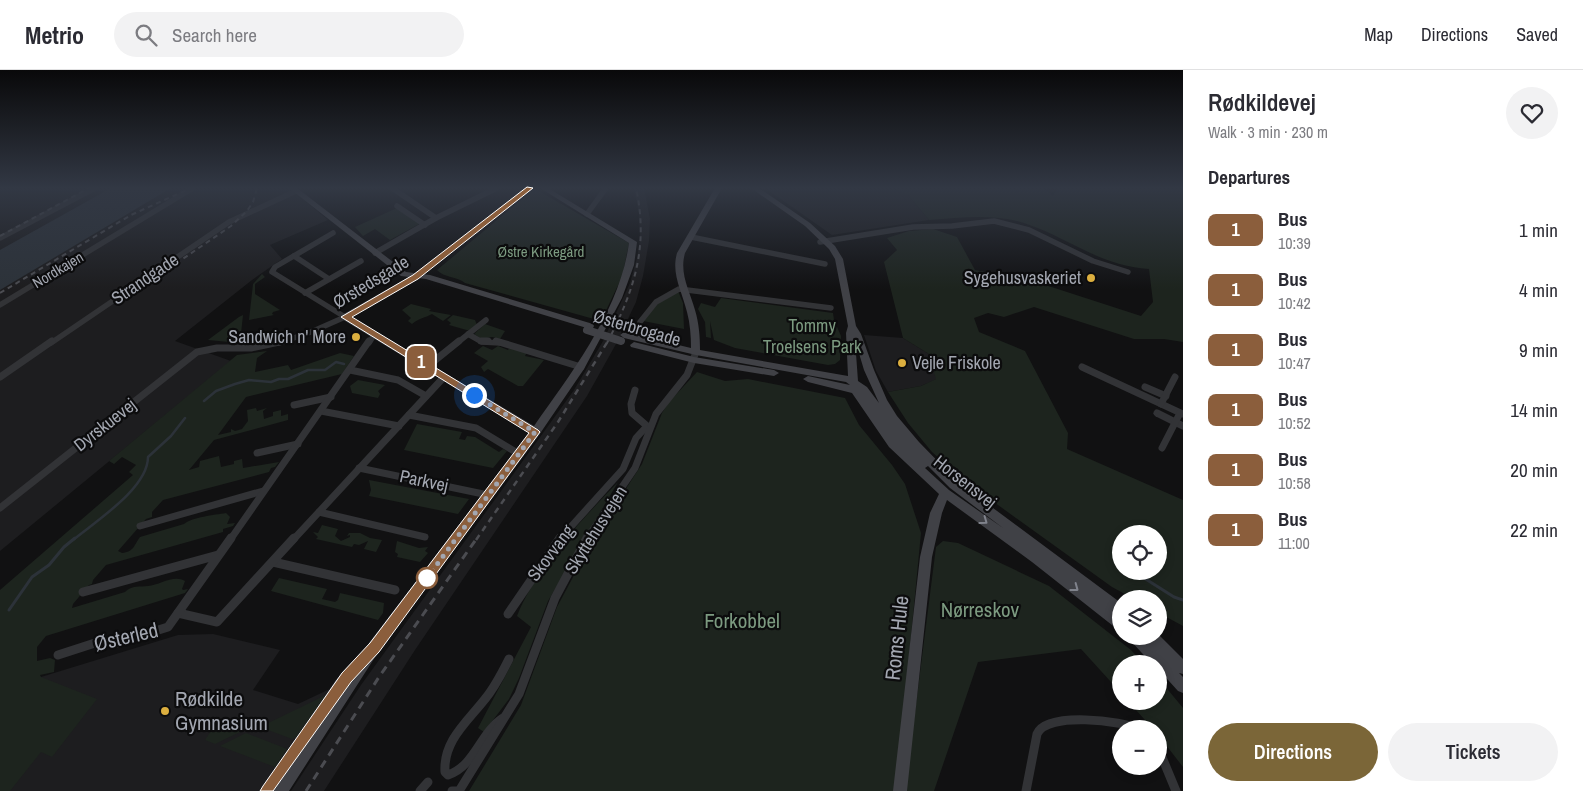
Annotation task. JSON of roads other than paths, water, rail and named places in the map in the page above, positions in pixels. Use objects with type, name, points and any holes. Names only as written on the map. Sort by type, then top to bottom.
[{"type":"main road","name":"Østerbrogade","points":[[335,222],[404,274],[457,293],[695,356],[785,375],[854,386]]},
{"type":"main road","points":[[282,791],[374,648],[519,454],[581,367],[605,324],[626,278],[634,244],[631,239],[600,222]]},
{"type":"main road","points":[[695,356],[693,323],[679,273],[678,260],[700,222]]},
{"type":"main road","name":"Horsensvej","points":[[795,222],[823,241]]},
{"type":"main road","points":[[803,222],[809,226]]},
{"type":"main road","name":"Horsensvej","points":[[803,222],[823,241],[840,271],[852,326],[857,334],[883,401],[894,419],[915,445],[946,478],[1112,603]]},
{"type":"main road","name":"Ørstedsgade","points":[[345,317],[415,277]]},
{"type":"main road","points":[[345,317],[535,432]]},
{"type":"main road","name":"Horsensvej","points":[[852,326],[850,341],[854,386],[892,444],[945,492],[1036,558],[1112,618]]},
{"type":"main road","points":[[854,386],[864,389],[882,416],[911,452],[929,470],[946,478]]},
{"type":"main road","name":"Roms Hule","points":[[900,791],[926,557],[936,513],[945,492]]},
{"type":"main road","points":[[1143,645],[1183,686]]},
{"type":"main road","points":[[1160,645],[1183,668]]},
{"type":"main road","points":[[268,791],[346,678],[374,648]]},
{"type":"street","points":[[0,238],[31,222]]},
{"type":"street","name":"Nordkajen","points":[[0,305],[137,222]]},
{"type":"street","name":"Strandgade","points":[[0,377],[230,222]]},
{"type":"street","points":[[420,222],[425,225]]},
{"type":"street","points":[[375,253],[430,222]]},
{"type":"street","name":"Ørstedsgade","points":[[415,277],[487,222]]},
{"type":"street","points":[[823,241],[913,227],[952,226],[989,222]]},
{"type":"street","points":[[997,222],[1029,230],[1093,260],[1128,272]]},
{"type":"street","points":[[333,233],[272,269],[275,274],[345,317]]},
{"type":"street","points":[[691,237],[825,264]]},
{"type":"street","points":[[294,256],[329,279]]},
{"type":"street","points":[[305,293],[361,260]]},
{"type":"street","points":[[640,322],[650,306],[664,296],[679,289],[831,308]]},
{"type":"street","name":"Ørstedsgade","points":[[206,349],[249,348],[271,345],[314,332],[345,317]]},
{"type":"street","points":[[428,366],[486,320]]},
{"type":"street","points":[[468,334],[482,342],[494,341],[581,367]]},
{"type":"street","name":"Østerled","points":[[58,654],[95,644],[114,644],[168,627],[374,335]]},
{"type":"street","name":"Dyrskuevej","points":[[2,504],[198,352],[206,349]]},
{"type":"street","name":"Skyttehusvejen","points":[[452,791],[459,791],[519,694],[555,598],[582,546],[634,468],[648,426],[687,375],[695,356]]},
{"type":"street","points":[[1082,367],[1181,413],[1162,448]]},
{"type":"street","points":[[350,370],[398,380],[426,396]]},
{"type":"street","points":[[178,613],[217,622],[444,377]]},
{"type":"street","points":[[1161,404],[1175,377]]},
{"type":"street","points":[[1145,386],[1166,396]]},
{"type":"street","points":[[635,390],[631,404],[632,413],[648,426]]},
{"type":"street","points":[[294,405],[331,397]]},
{"type":"street","points":[[321,411],[399,426]]},
{"type":"street","points":[[1157,413],[1183,426]]},
{"type":"street","points":[[409,415],[476,428],[519,454]]},
{"type":"street","name":"Skovvang","points":[[508,614],[532,577],[577,518],[623,469],[636,438],[648,426]]},
{"type":"street","points":[[257,453],[298,444]]},
{"type":"street","name":"Parkvej","points":[[359,468],[488,495]]},
{"type":"street","points":[[140,526],[264,491]]},
{"type":"street","points":[[319,512],[425,537]]},
{"type":"street","points":[[84,592],[218,554]]},
{"type":"street","points":[[273,562],[395,590]]},
{"type":"street","name":"Skyttehusvejen","points":[[507,715],[489,729],[456,774],[448,775],[445,772],[444,763],[449,747],[470,716],[492,692],[509,660]]},
{"type":"street","points":[[1026,791],[1037,732],[1046,724],[1112,722]]},
{"type":"street","points":[[1167,769],[1176,791]]},
{"type":"street","points":[[420,791],[428,782]]},
{"type":"waterway","points":[[204,401],[216,391],[249,380],[271,382],[279,379],[288,379],[308,370],[325,370],[336,362],[344,364]]},
{"type":"waterway","points":[[73,540],[107,514],[130,492],[146,469],[148,457],[171,436],[185,418]]},
{"type":"waterway","points":[[9,610],[32,577],[49,565],[64,547],[75,538]]},
{"type":"waterway","points":[[1147,580],[1174,597],[1183,600]]},
{"type":"railway","points":[[0,236],[27,222]]},
{"type":"railway","points":[[0,293],[120,222]]},
{"type":"railway","points":[[124,299],[236,222]]},
{"type":"railway","points":[[607,343],[617,324],[631,287],[640,249],[641,222]]},
{"type":"railway","points":[[476,540],[558,422],[608,341]]},
{"type":"railway","points":[[306,791],[379,677],[477,538]]},
{"type":"place","name":"Sygehusvaskeriet","points":[[1091,278]]},
{"type":"place","name":"Sandwich n' More","points":[[356,337]]},
{"type":"place","name":"Vejle Friskole","points":[[902,363]]},
{"type":"place","name":"Rødkilde Gymnasium","points":[[165,711]]},
{"type":"park label","name":"Østre Kirkegård","points":[[541,252]]},
{"type":"park label","name":"Tommy Troelsens Park","points":[[812,336]]},
{"type":"park label","name":"Nørreskov","points":[[980,610]]},
{"type":"park label","name":"Forkobbel","points":[[742,621]]}]
